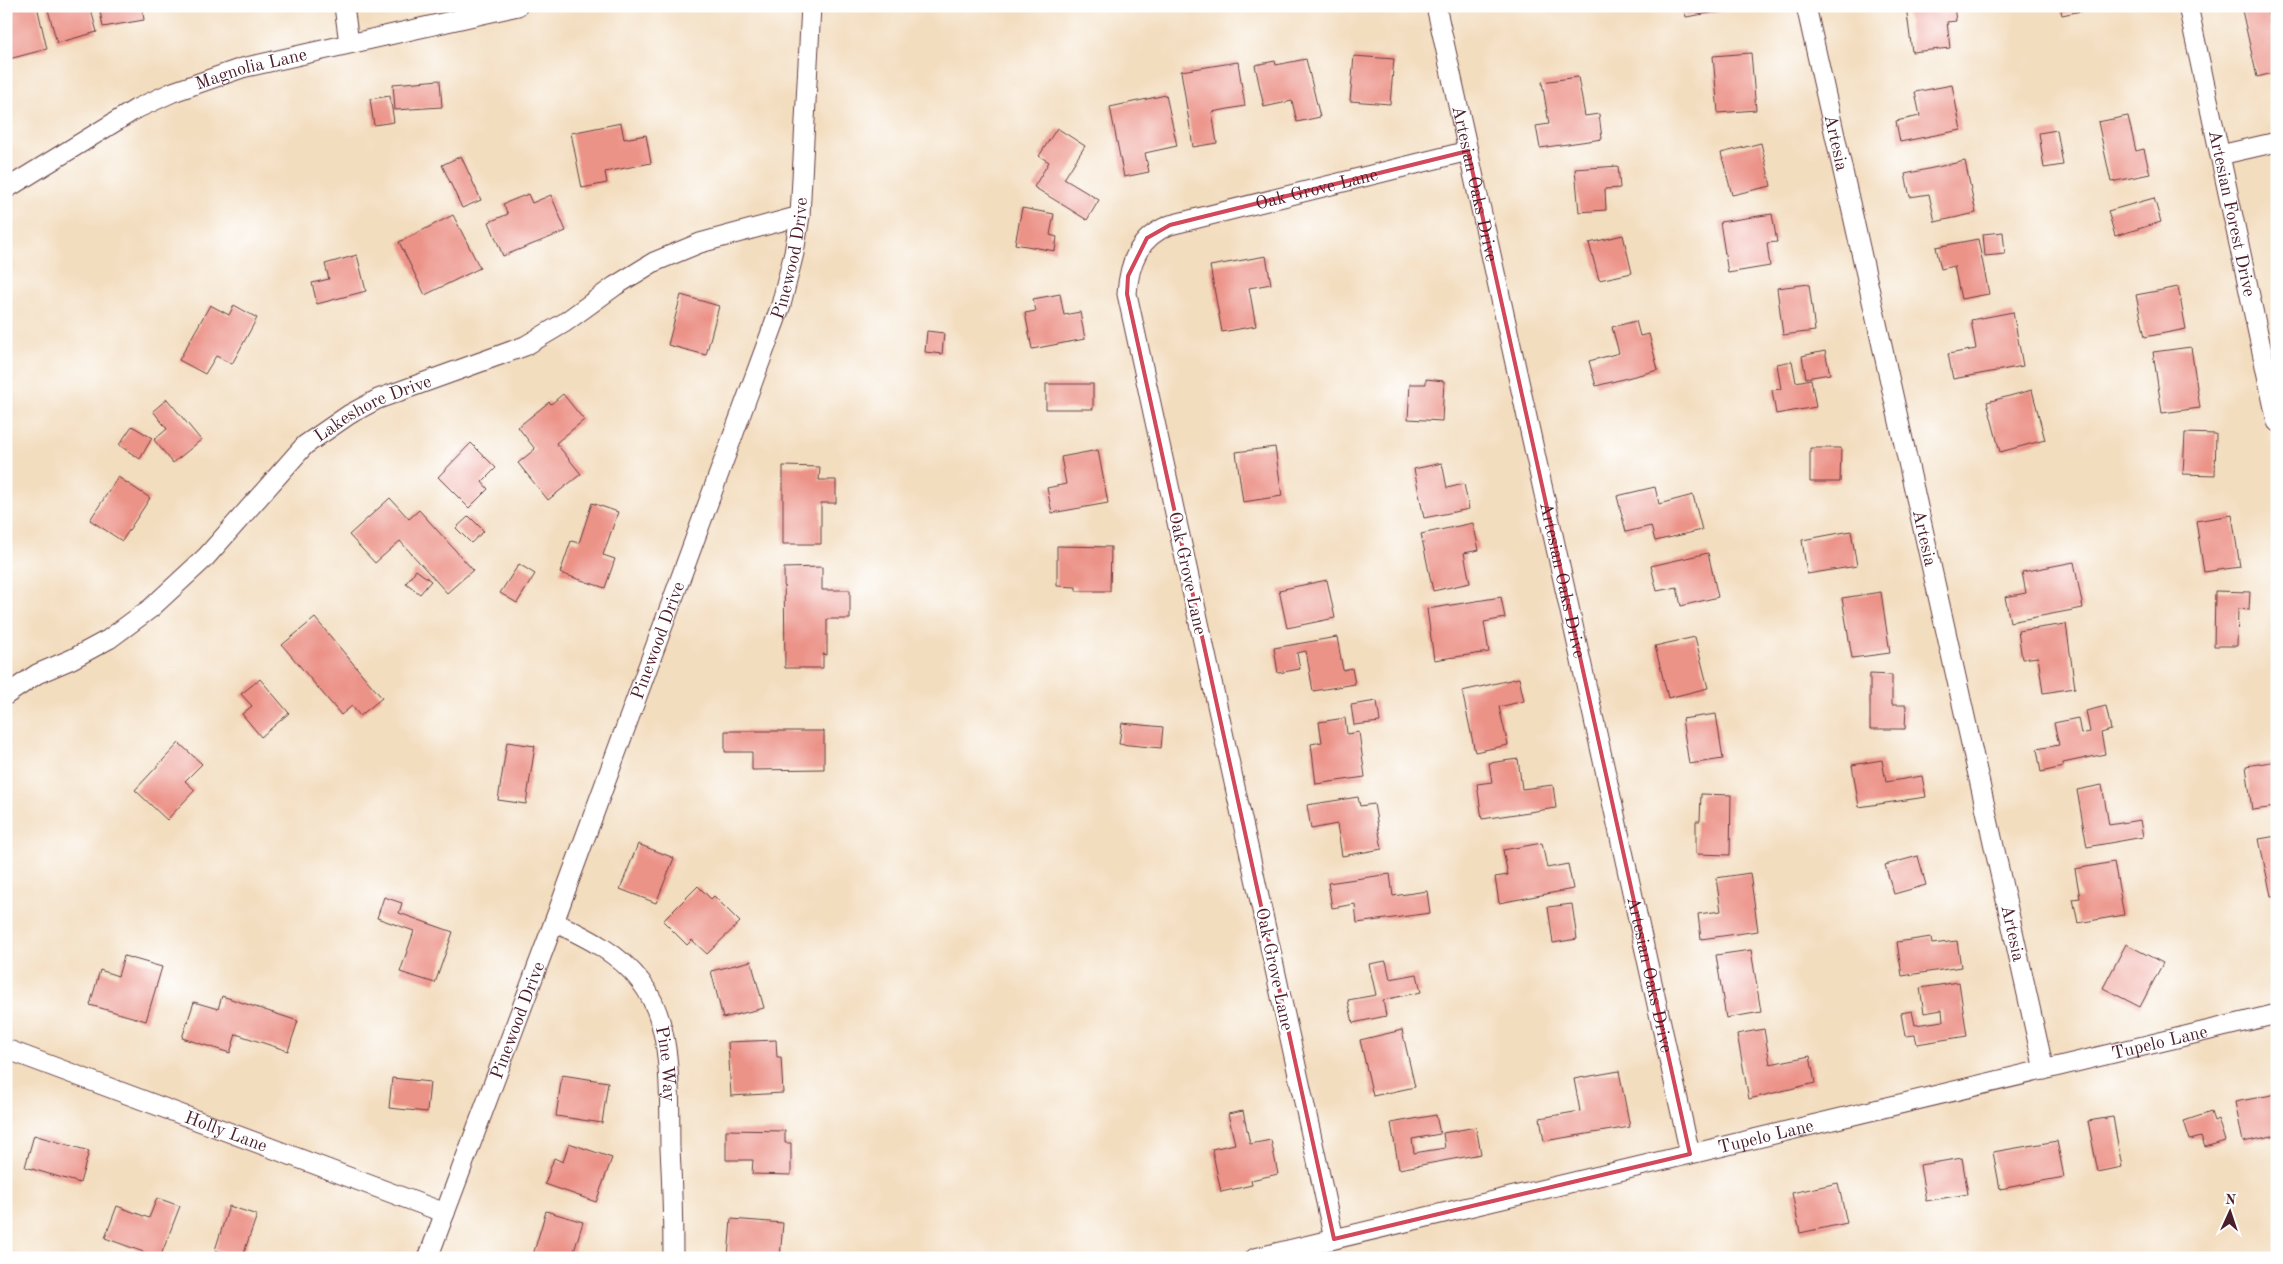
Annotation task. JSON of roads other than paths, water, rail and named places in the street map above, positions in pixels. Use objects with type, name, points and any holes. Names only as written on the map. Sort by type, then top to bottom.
[{"type":"street","points":[[344,6],[349,43]]},
{"type":"street","name":"Magnolia Lane","points":[[6,189],[136,109],[173,92],[242,68],[518,6]]},
{"type":"street","name":"Pinewood Drive","points":[[428,1258],[766,350],[790,270],[800,216],[810,6]]},
{"type":"street","name":"Artesian Oaks Drive","points":[[1436,6],[1690,1154]]},
{"type":"street","name":"Artesia","points":[[1806,6],[2044,1070]]},
{"type":"street","name":"Artesian Forest Drive","points":[[2188,6],[2277,422]]},
{"type":"street","points":[[2220,155],[2277,142]]},
{"type":"street","name":"Oak Grove Lane","points":[[1334,1239],[1127,294],[1128,276],[1138,250],[1147,238],[1170,225],[1468,151]]},
{"type":"street","name":"Lakeshore Drive","points":[[6,695],[38,674],[72,659],[109,639],[151,608],[206,557],[305,445],[350,414],[378,399],[525,346],[564,324],[615,286],[654,262],[700,243],[800,216]]},
{"type":"street","name":"Pine Way","points":[[554,922],[597,943],[624,965],[641,982],[658,1012],[666,1049],[669,1097],[673,1258]]},
{"type":"street","name":"Tupelo Lane","points":[[1255,1258],[2277,1014]]},
{"type":"street","name":"Holly Lane","points":[[6,1049],[445,1213]]}]
